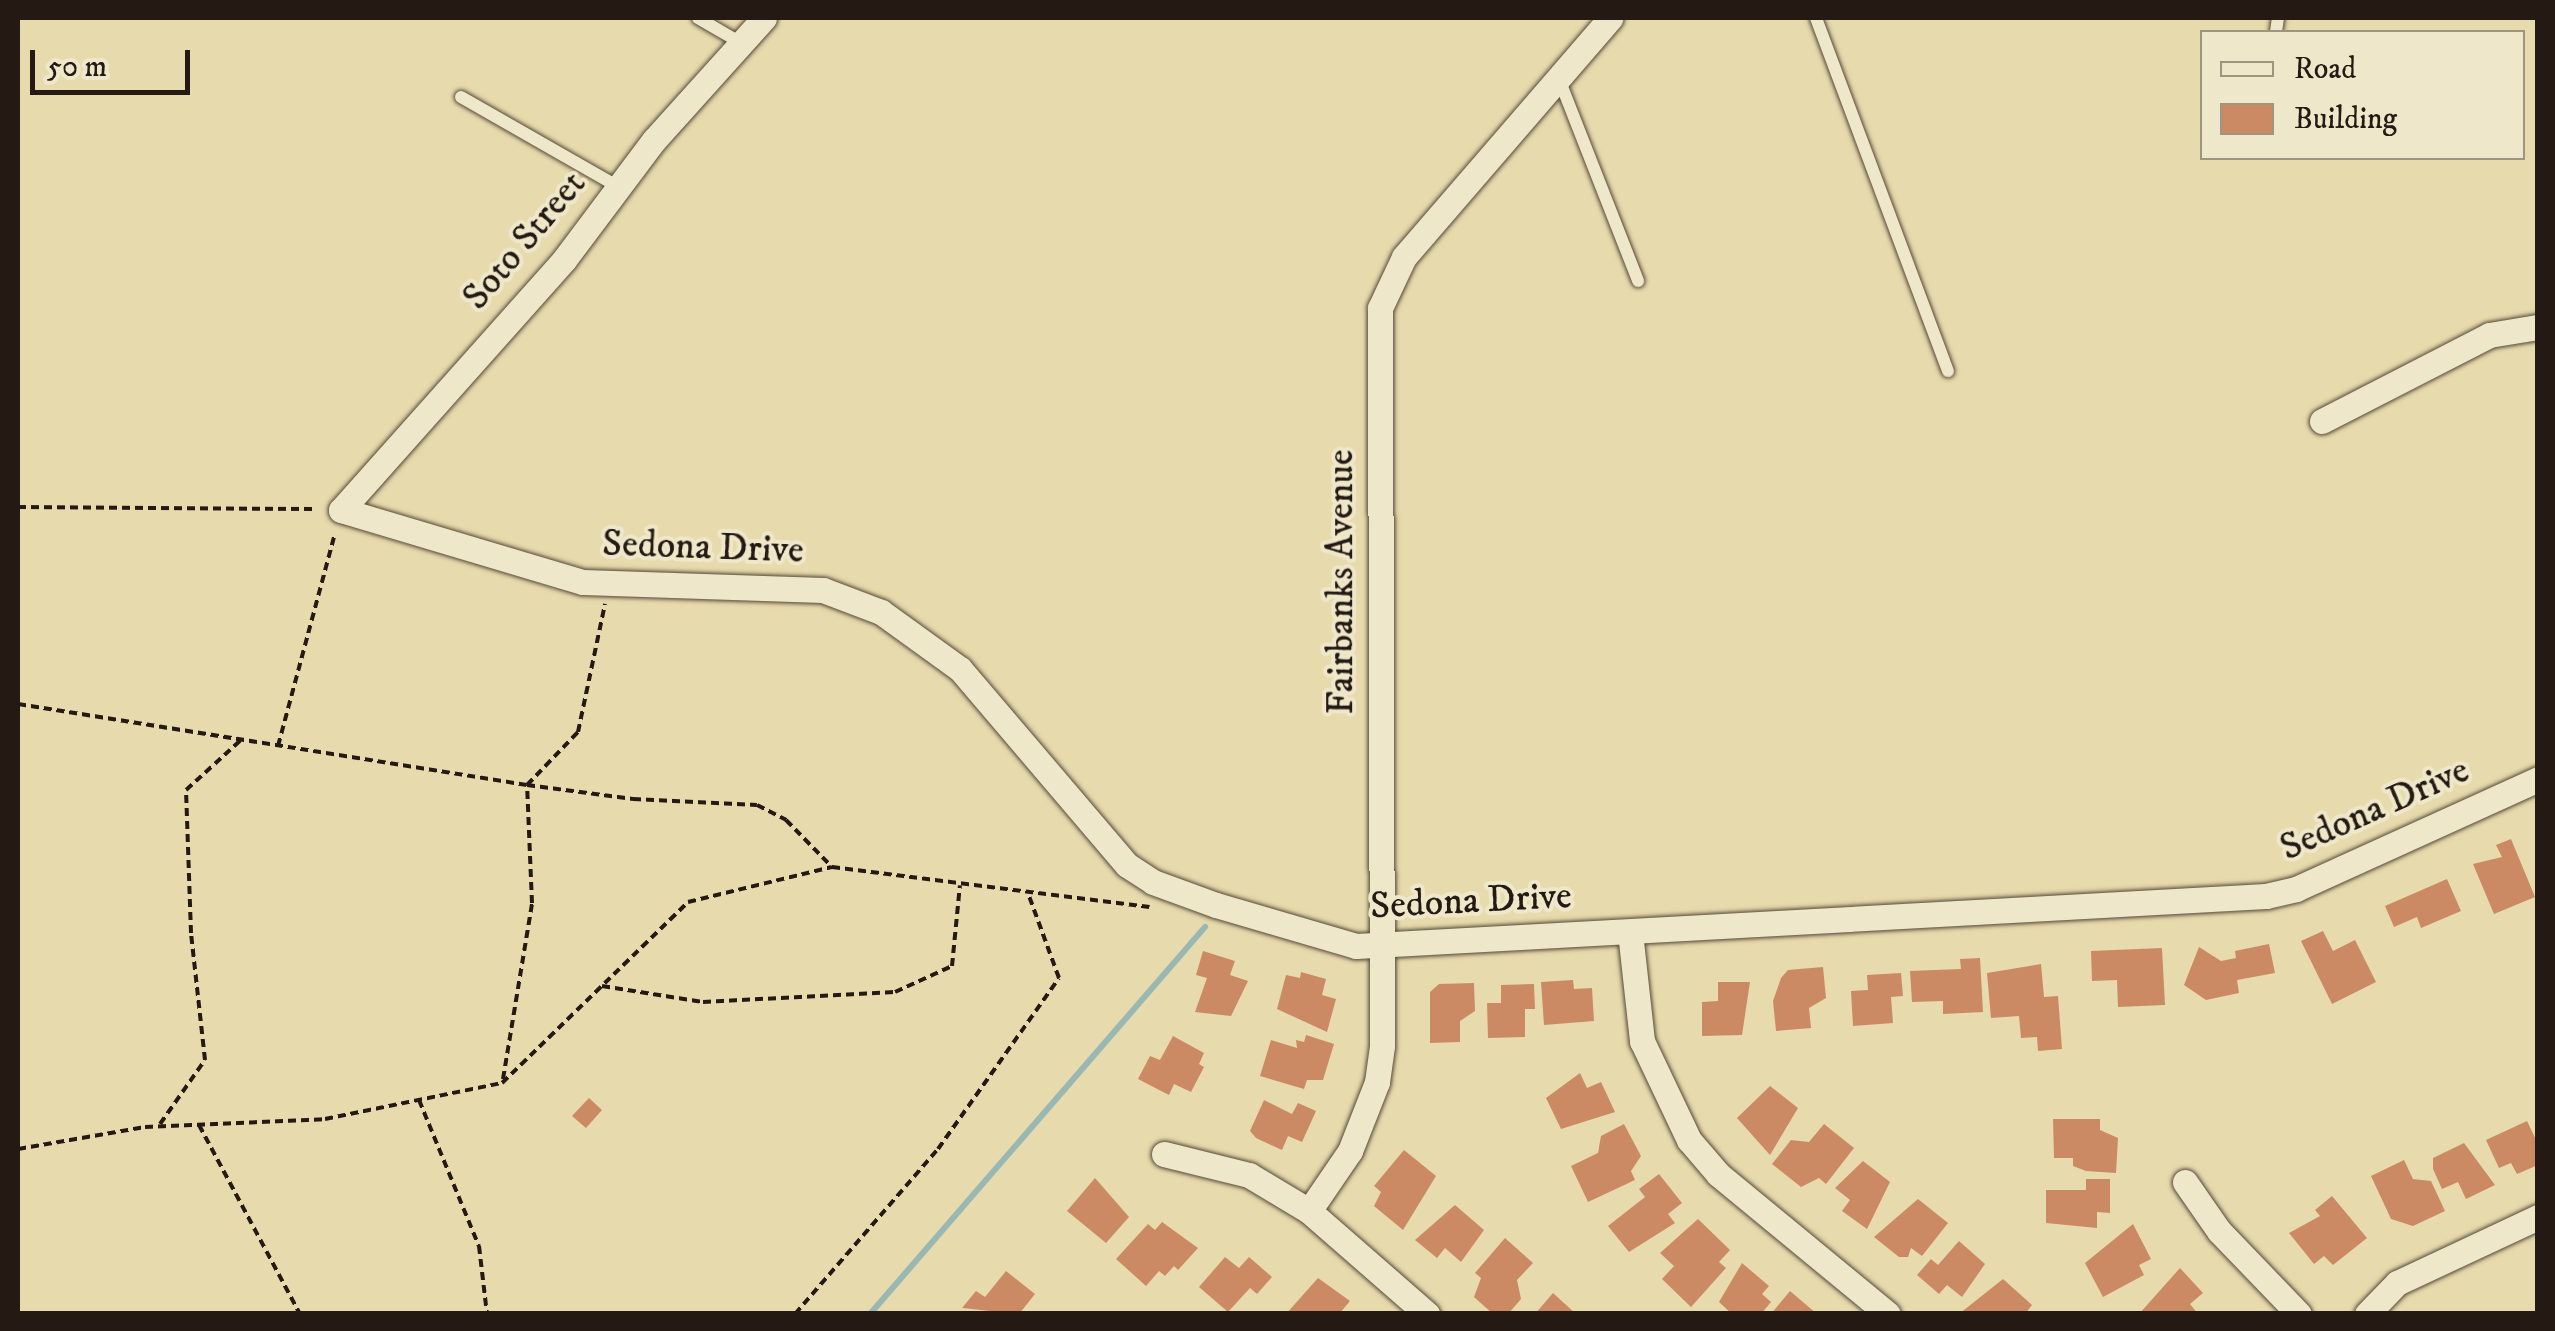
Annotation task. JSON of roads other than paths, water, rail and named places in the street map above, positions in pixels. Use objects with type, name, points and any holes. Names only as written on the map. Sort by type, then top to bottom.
[{"type":"street","name":"Soto Street","points":[[341,510],[564,260],[619,187],[764,18]]},
{"type":"street","name":"Fairbanks Avenue","points":[[1309,1212],[1350,1151],[1377,1082],[1381,946],[1380,308],[1404,257],[1610,18]]},
{"type":"street","points":[[2322,422],[2490,335],[2538,327]]},
{"type":"street","name":"Sedona Drive","points":[[341,510],[609,585],[823,590],[881,612],[960,669],[1094,830],[1153,882],[1356,946],[2266,896],[2296,889],[2538,779]]},
{"type":"street","points":[[1630,932],[1642,1041],[1689,1140],[1718,1174],[1888,1314]]},
{"type":"street","points":[[1164,1154],[1249,1175],[1309,1212],[1422,1312]]},
{"type":"street","points":[[2185,1182],[2219,1231],[2299,1314]]},
{"type":"street","points":[[2367,1314],[2397,1284],[2538,1216]]},
{"type":"lane","points":[[698,18],[741,44]]},
{"type":"lane","points":[[1816,18],[1948,372]]},
{"type":"lane","points":[[1558,77],[1638,281]]},
{"type":"lane","points":[[461,96],[619,187]]},
{"type":"waterway","points":[[870,1314],[1205,927]]}]
